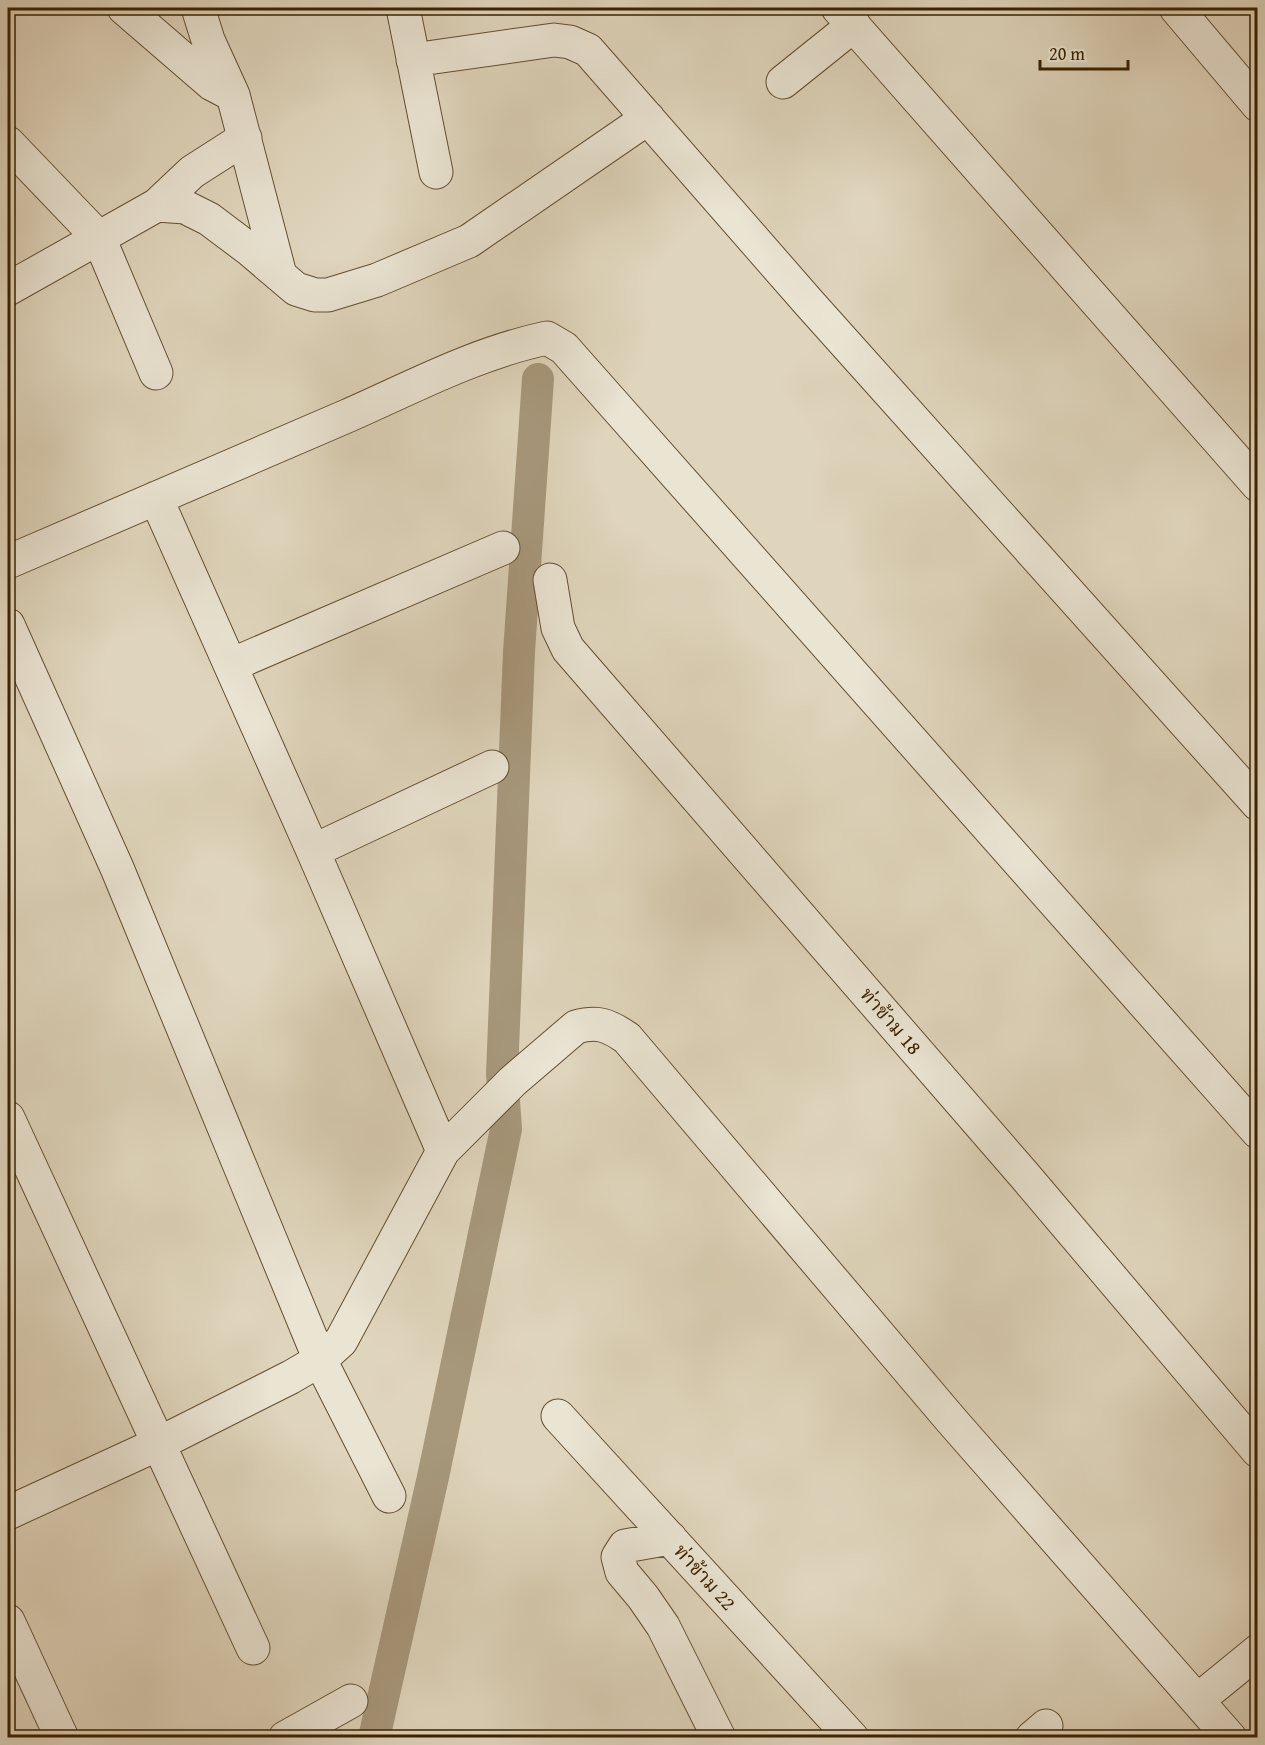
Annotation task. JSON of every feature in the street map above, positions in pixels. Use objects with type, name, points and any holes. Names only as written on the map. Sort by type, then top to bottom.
[{"type":"street","points":[[124,8],[212,84],[233,96]]},
{"type":"street","points":[[198,8],[208,40],[233,96],[280,275]]},
{"type":"street","points":[[403,8],[436,172]]},
{"type":"street","points":[[1176,8],[1257,105]]},
{"type":"street","points":[[783,82],[846,16],[1257,485]]},
{"type":"street","points":[[413,60],[554,40],[570,42],[588,50],[810,304],[1257,804]]},
{"type":"street","points":[[157,206],[185,207],[209,219],[296,289],[315,295],[328,295],[377,280],[469,241],[648,118]]},
{"type":"street","points":[[8,289],[157,206],[192,172],[245,138]]},
{"type":"street","points":[[8,143],[99,238],[156,373]]},
{"type":"street","points":[[8,562],[371,406],[461,364],[523,343],[547,338],[564,348],[1257,1132]]},
{"type":"street","points":[[156,498],[443,1151]]},
{"type":"street","points":[[231,665],[502,548]]},
{"type":"street","name":"ท่าข้าม 18","points":[[550,580],[558,628],[568,649],[1025,1176],[1257,1451]]},
{"type":"street","points":[[8,625],[117,868],[320,1360],[389,1496]]},
{"type":"street","points":[[313,851],[492,767]]},
{"type":"street","points":[[8,1513],[158,1444],[320,1360],[341,1341],[443,1151],[506,1087],[576,1027],[588,1024],[608,1026],[627,1038],[952,1421],[1230,1737]]},
{"type":"street","points":[[8,1118],[252,1648]]},
{"type":"street","name":"ท่าข้าม 22","points":[[558,1416],[852,1737]]},
{"type":"street","points":[[670,1538],[625,1546],[618,1557],[621,1572],[663,1626],[719,1737]]},
{"type":"street","points":[[8,1621],[62,1737]]},
{"type":"street","points":[[1198,1700],[1257,1651]]},
{"type":"street","points":[[285,1737],[351,1701]]},
{"type":"waterway","points":[[374,1738],[433,1477],[506,1129],[502,1074],[519,652],[538,379]]}]
